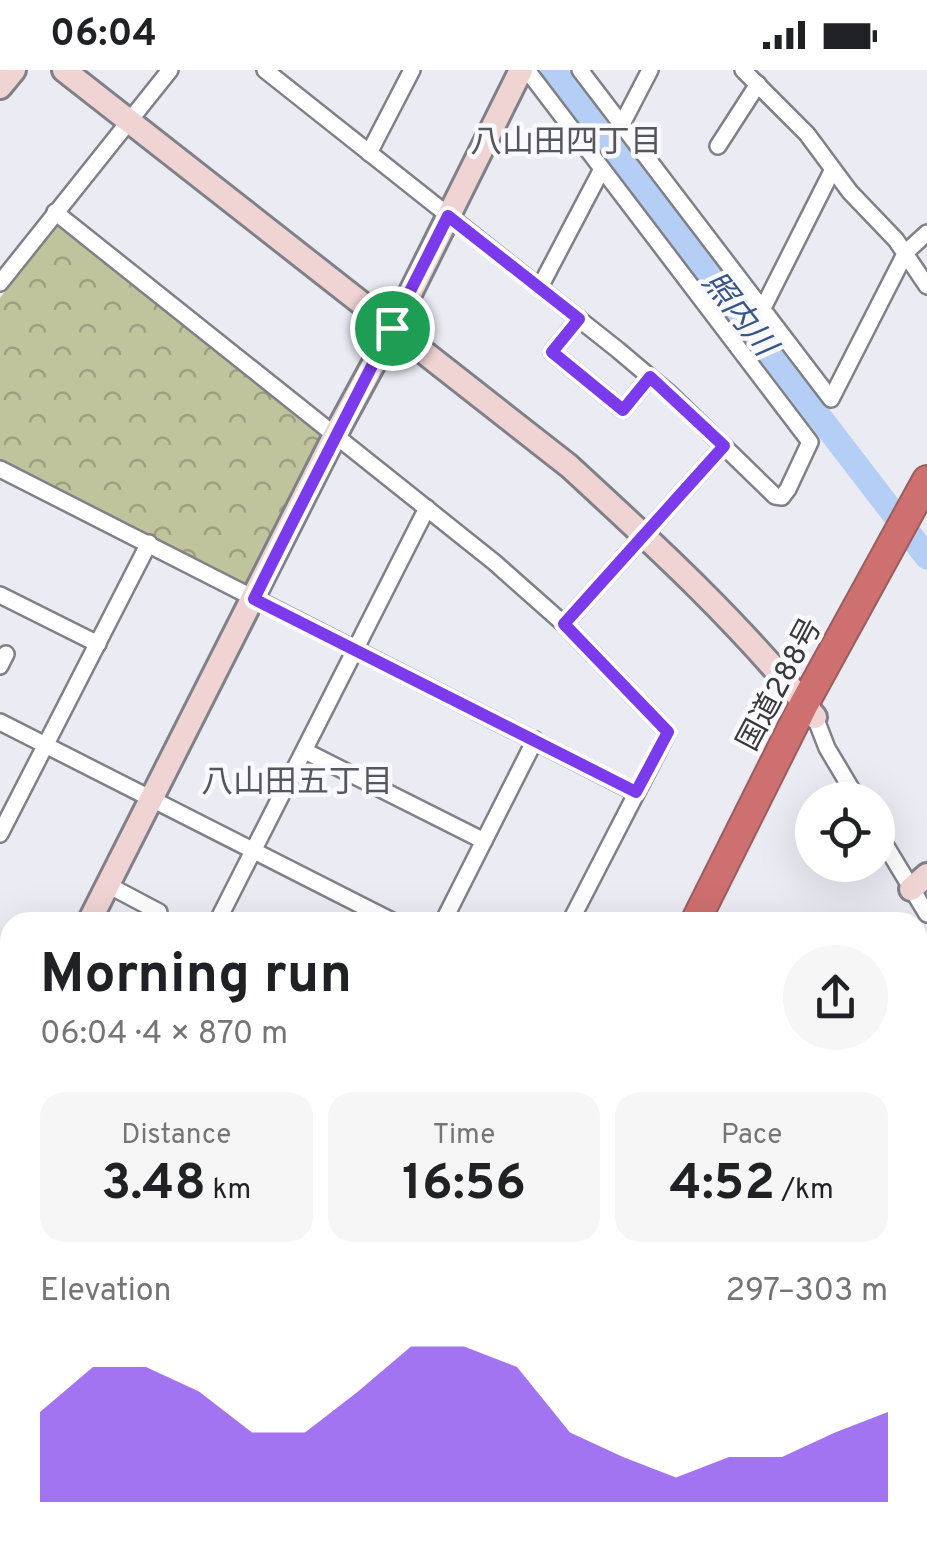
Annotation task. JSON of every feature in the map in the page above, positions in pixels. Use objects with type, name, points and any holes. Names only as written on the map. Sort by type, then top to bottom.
[{"type":"highway","name":"国道288号","points":[[700,912],[924,498]]},
{"type":"highway","name":"国道288号","points":[[718,912],[809,710]]},
{"type":"street","points":[[0,88],[14,70]]},
{"type":"street","points":[[64,70],[568,466],[644,534],[754,646],[809,710],[847,782]]},
{"type":"street","points":[[0,283],[170,70]]},
{"type":"street","points":[[94,912],[335,435],[392,328],[448,216],[524,70],[810,442],[788,489],[778,498],[650,377],[540,287],[448,216],[265,70]]},
{"type":"street","points":[[370,153],[412,70]]},
{"type":"street","points":[[580,70],[830,400],[906,252],[927,233]]},
{"type":"street","points":[[622,124],[650,70]]},
{"type":"street","points":[[743,70],[807,134],[832,170],[906,252],[927,286]]},
{"type":"street","points":[[718,146],[758,84]]},
{"type":"street","points":[[540,287],[602,169]]},
{"type":"street","points":[[762,310],[832,170]]},
{"type":"street","points":[[55,212],[494,562],[564,624],[668,732],[575,912]]},
{"type":"street","points":[[579,319],[552,352],[623,410],[650,377]]},
{"type":"street","points":[[564,624],[724,446]]},
{"type":"street","points":[[0,469],[636,792]]},
{"type":"street","points":[[223,912],[427,508]]},
{"type":"street","points":[[0,834],[149,544]]},
{"type":"street","points":[[0,595],[98,644]]},
{"type":"street","points":[[0,722],[374,912]]},
{"type":"street","points":[[448,912],[534,740]]},
{"type":"street","points":[[304,751],[484,841]]},
{"type":"street","points":[[895,853],[919,882],[926,912]]},
{"type":"street","points":[[108,885],[159,912]]},
{"type":"green space","points":[[58,224],[324,434],[248,590],[0,459],[0,298]]},
{"type":"waterway","name":"照内川","points":[[553,70],[927,557]]},
{"type":"district","name":"八山田四丁目","points":[[566,141]]},
{"type":"district","name":"八山田五丁目","points":[[297,781]]},
{"type":"route","points":[[448,216],[579,319],[552,352],[623,410],[650,377],[724,446],[564,624],[668,732],[636,792],[254,599],[392,328],[448,216]]}]
